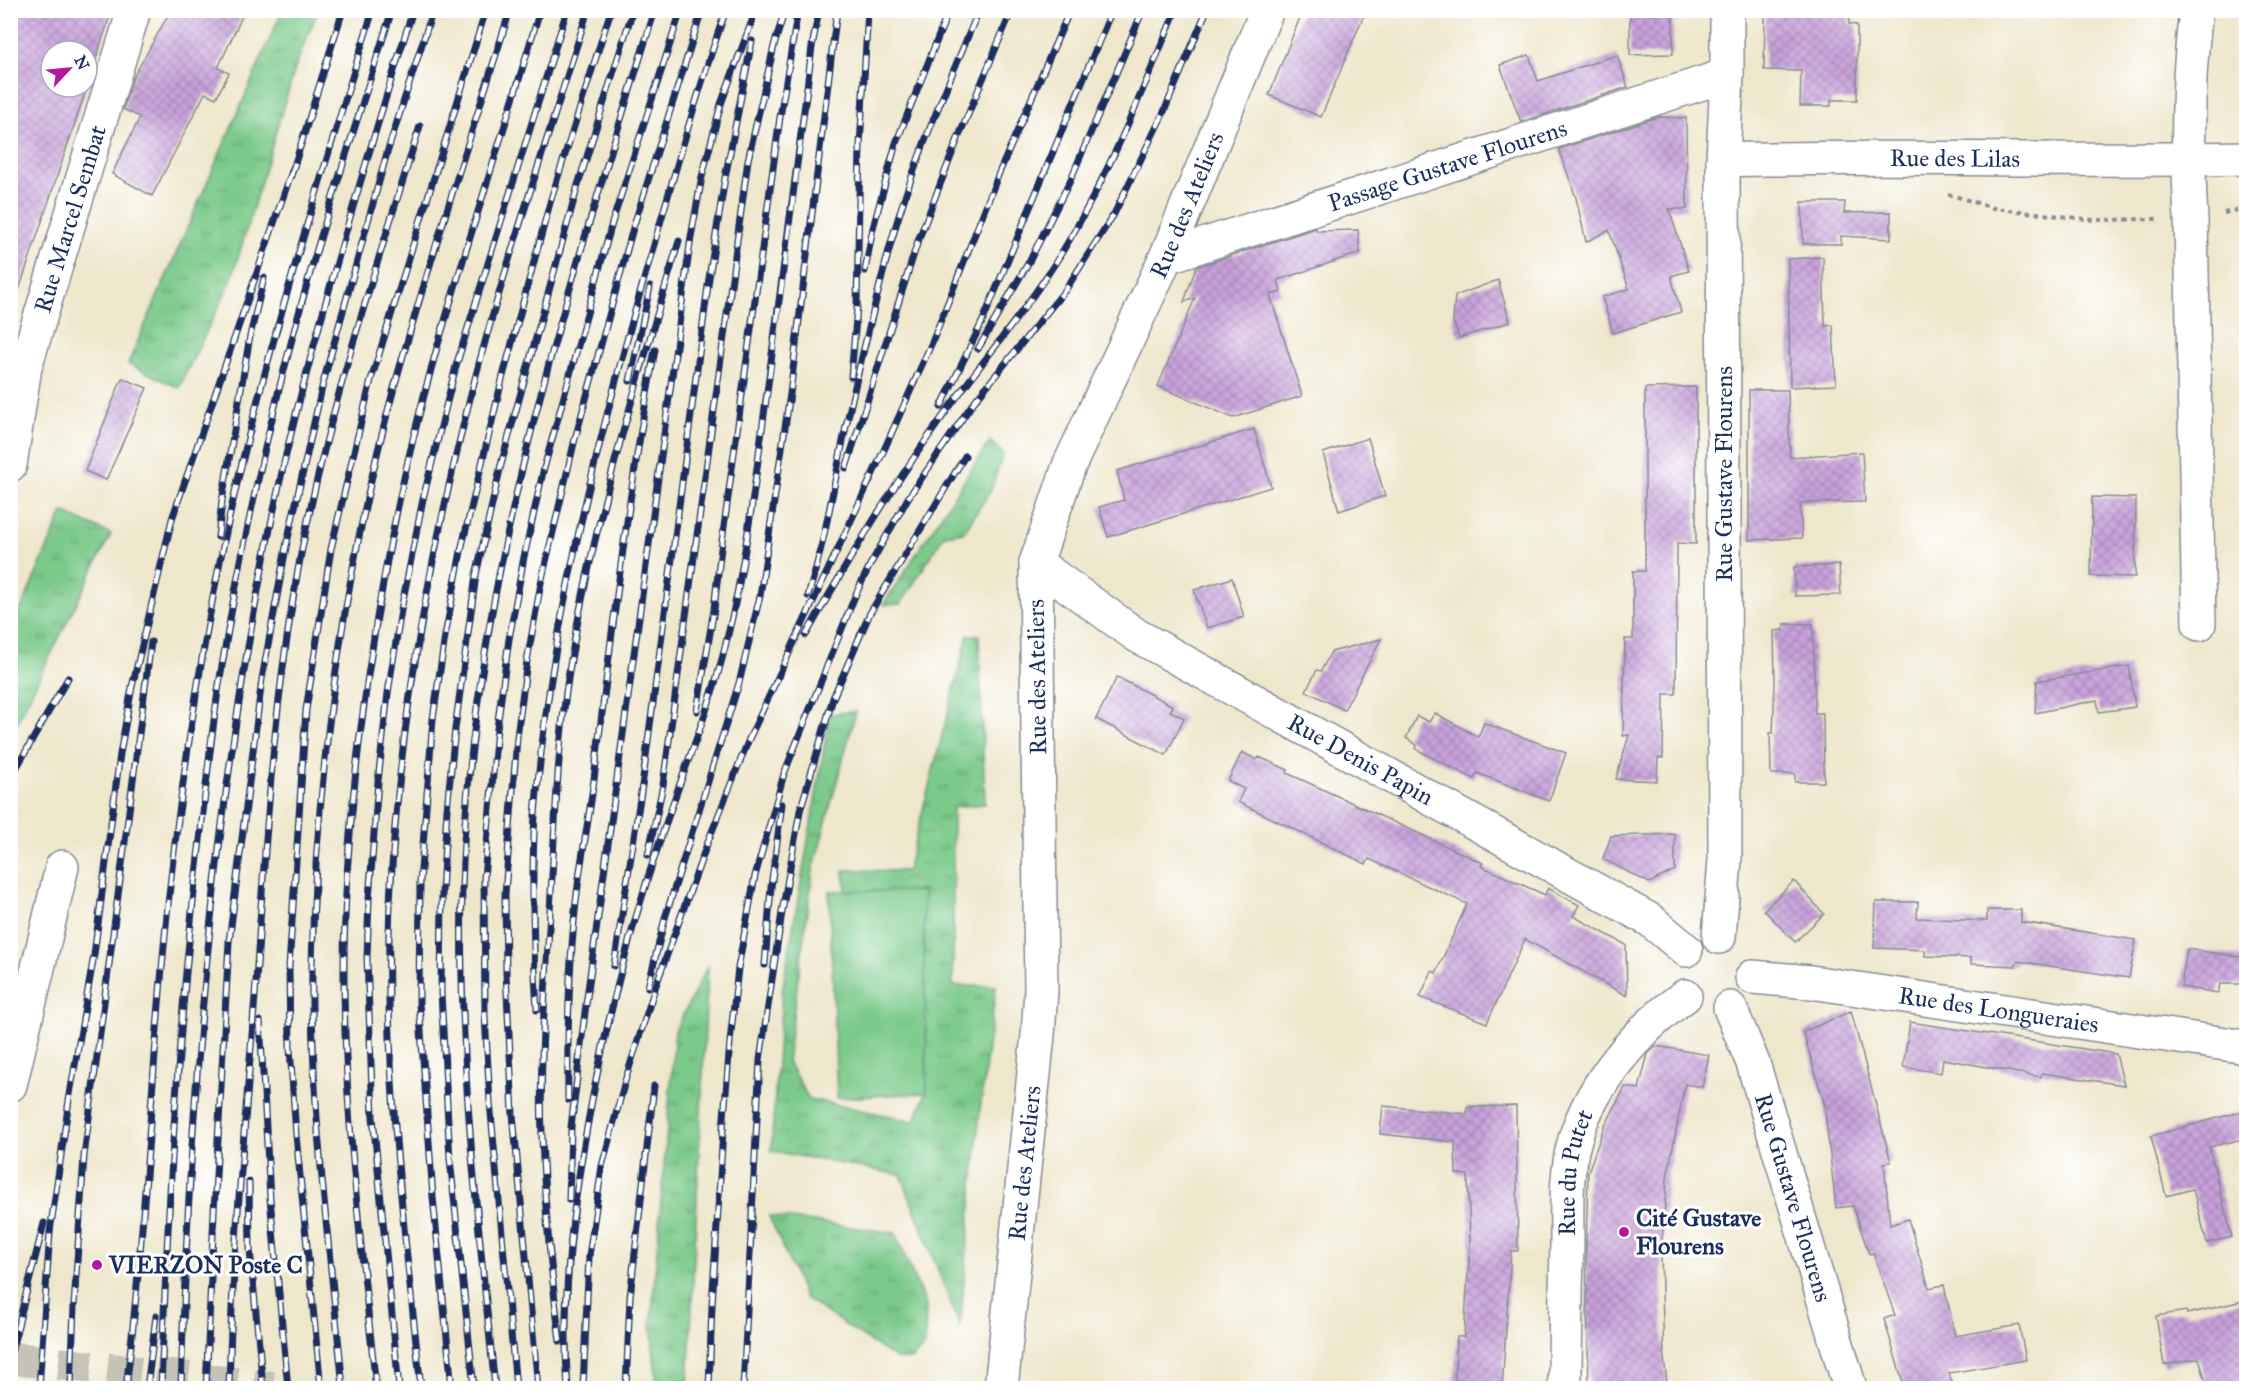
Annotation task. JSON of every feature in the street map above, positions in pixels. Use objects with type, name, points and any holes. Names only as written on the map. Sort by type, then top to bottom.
[{"type":"street","name":"Rue Marcel Sembat","points":[[10,465],[25,367],[134,10]]},
{"type":"street","name":"Rue des Ateliers","points":[[1001,1389],[1041,990],[1036,563],[1069,466],[1166,257],[1267,10]]},
{"type":"street","name":"Rue Gustave Flourens","points":[[1719,937],[1725,860],[1723,160],[1727,10]]},
{"type":"street","points":[[2196,10],[2190,59],[2188,160],[2199,624]]},
{"type":"street","name":"Passage Gustave Flourens","points":[[1166,257],[1727,75]]},
{"type":"street","name":"Rue des Lilas","points":[[1723,160],[1850,156],[2247,159]]},
{"type":"street","name":"Rue Denis Papin","points":[[1036,563],[1136,635],[1650,920],[1686,950]]},
{"type":"street","points":[[10,1085],[62,867]]},
{"type":"street","points":[[1719,937],[1730,940],[1747,955],[1752,977],[1745,996],[1730,1008],[1718,1011],[1706,1010],[1694,1005],[1685,996],[1677,973],[1686,950],[1695,942],[1719,937]]},
{"type":"street","name":"Rue des Longueraies","points":[[1752,977],[1811,982],[2247,1047]]},
{"type":"street","name":"Rue du Putet","points":[[1565,1389],[1568,1173],[1575,1137],[1594,1095],[1615,1065],[1650,1026],[1685,996]]},
{"type":"street","name":"Rue Gustave Flourens","points":[[1730,1008],[1753,1063],[1850,1389]]},
{"type":"path","points":[[1941,192],[1993,208],[2094,220],[2191,219],[2247,208]]},
{"type":"green space","points":[[282,11],[318,11],[297,62],[231,281],[179,388],[128,364]]},
{"type":"green space","points":[[990,441],[1003,454],[991,490],[964,532],[944,535],[901,604],[883,605]]},
{"type":"green space","points":[[63,512],[111,534],[11,734],[11,632]]},
{"type":"green space","points":[[968,635],[979,635],[985,804],[953,807],[953,986],[996,986],[980,1110],[960,1327],[901,1175],[771,1151],[782,991],[830,714],[856,711],[813,870],[787,1061],[809,1099],[914,1121],[926,1093],[923,891],[846,891],[844,870],[907,871]]},
{"type":"green space","points":[[829,891],[923,891],[927,1093],[837,1098]]},
{"type":"green space","points":[[708,965],[688,1388],[657,1388],[651,1324],[675,1031]]},
{"type":"green space","points":[[769,1216],[895,1233],[926,1305],[925,1345],[912,1359],[896,1359],[805,1298]]},
{"type":"building","points":[[10,10],[112,10],[99,49],[99,39],[39,39],[39,99],[83,99],[16,299],[10,299]]},
{"type":"building","points":[[171,10],[245,10],[218,68],[229,73],[216,98],[205,93],[152,196],[112,174],[140,117],[123,109],[133,78]]},
{"type":"building","points":[[1303,10],[1366,10],[1321,117],[1269,95]]},
{"type":"building","points":[[1630,10],[1673,10],[1673,54],[1630,55]]},
{"type":"building","points":[[1765,10],[1850,10],[1849,24],[1857,25],[1857,100],[1831,100],[1831,106],[1800,106],[1801,71],[1764,70]]},
{"type":"building","points":[[1529,55],[1538,81],[1617,55],[1628,87],[1521,122],[1500,65]]},
{"type":"building","points":[[1658,117],[1686,118],[1687,209],[1669,209],[1689,271],[1671,276],[1681,312],[1613,333],[1602,297],[1629,289],[1609,230],[1586,242],[1576,198],[1559,149]]},
{"type":"building","points":[[1802,202],[1845,202],[1844,213],[1891,212],[1891,239],[1841,236],[1841,244],[1803,244]]},
{"type":"building","points":[[1316,228],[1317,231],[1358,230],[1360,253],[1278,280],[1281,292],[1270,295],[1302,396],[1233,418],[1158,386],[1195,298],[1184,302],[1196,267]]},
{"type":"building","points":[[1823,257],[1825,326],[1833,325],[1836,385],[1790,387],[1788,259]]},
{"type":"building","points":[[1498,280],[1510,322],[1459,338],[1453,321],[1455,296]]},
{"type":"building","points":[[122,378],[147,388],[106,480],[85,471]]},
{"type":"building","points":[[1696,387],[1696,544],[1677,543],[1676,694],[1664,694],[1663,758],[1658,758],[1657,781],[1616,779],[1629,735],[1623,736],[1625,639],[1633,639],[1633,571],[1645,571],[1645,388]]},
{"type":"building","points":[[1749,390],[1788,390],[1790,457],[1862,452],[1865,502],[1800,503],[1802,538],[1749,540]]},
{"type":"building","points":[[1254,429],[1271,487],[1108,537],[1099,507],[1124,500],[1117,471]]},
{"type":"building","points":[[1368,438],[1385,496],[1339,511],[1323,453]]},
{"type":"building","points":[[2092,497],[2136,498],[2135,577],[2091,576]]},
{"type":"building","points":[[1839,565],[1841,595],[1795,596],[1794,567]]},
{"type":"building","points":[[1232,578],[1244,617],[1207,628],[1194,590]]},
{"type":"building","points":[[1784,624],[1813,624],[1815,713],[1823,713],[1824,782],[1795,782],[1795,774],[1771,774],[1770,733],[1773,733],[1775,682],[1774,631],[1784,630]]},
{"type":"building","points":[[1381,639],[1344,710],[1306,691],[1317,670],[1321,671],[1331,652]]},
{"type":"building","points":[[2129,666],[2135,707],[2099,712],[2097,700],[2035,713],[2037,681]]},
{"type":"building","points":[[1117,677],[1173,706],[1170,711],[1184,718],[1166,755],[1096,719]]},
{"type":"building","points":[[1435,713],[1478,737],[1484,723],[1566,753],[1549,801],[1477,773],[1474,779],[1416,749],[1417,745],[1406,738],[1417,716],[1429,722]]},
{"type":"building","points":[[1242,752],[1257,760],[1259,757],[1288,770],[1287,773],[1483,863],[1481,866],[1545,895],[1548,888],[1579,905],[1573,916],[1626,945],[1627,996],[1525,939],[1487,1023],[1420,997],[1432,971],[1436,973],[1467,904],[1369,859],[1366,864],[1238,802],[1244,789],[1228,781]]},
{"type":"building","points":[[1675,834],[1675,870],[1649,883],[1603,859],[1611,836]]},
{"type":"building","points":[[1794,881],[1824,914],[1795,942],[1764,910]]},
{"type":"building","points":[[1876,902],[1918,902],[1917,918],[1987,921],[1987,910],[2021,910],[2021,922],[2136,940],[2129,978],[2017,961],[2016,966],[1971,964],[1971,958],[1925,956],[1925,950],[1874,948]]},
{"type":"building","points":[[2187,949],[2247,958],[2247,984],[2220,984],[2218,993],[2181,987]]},
{"type":"building","points":[[1851,1011],[1891,1162],[1884,1163],[1890,1225],[1908,1219],[1929,1288],[1944,1285],[1955,1336],[2019,1325],[2026,1360],[1949,1373],[1954,1389],[1905,1389],[1884,1319],[1895,1315],[1873,1253],[1869,1254],[1853,1206],[1836,1208],[1824,1102],[1803,1032]]},
{"type":"building","points":[[1910,1022],[2116,1054],[2124,1085],[2042,1073],[2041,1077],[1943,1059],[1941,1073],[1903,1067]]},
{"type":"building","name":"Cité Gustave Flourens","points":[[1656,1046],[1709,1055],[1702,1087],[1685,1084],[1667,1178],[1661,1254],[1664,1359],[1668,1389],[1589,1389],[1586,1249],[1588,1172],[1603,1130],[1625,1087],[1639,1089],[1648,1054]]},
{"type":"building","points":[[1383,1106],[1467,1114],[1467,1107],[1516,1106],[1518,1251],[1511,1251],[1502,1389],[1454,1389],[1457,1337],[1464,1337],[1470,1243],[1468,1175],[1456,1174],[1455,1142],[1380,1134]]},
{"type":"building","points":[[2247,1110],[2247,1138],[2209,1147],[2232,1237],[2207,1243],[2193,1189],[2166,1196],[2151,1136]]},
{"type":"building","points":[[2247,1300],[2247,1389],[2208,1389],[2199,1358],[2164,1365],[2156,1316],[2186,1311],[2187,1314]]},
{"type":"tunnel","points":[[10,1358],[273,1388]]},
{"type":"railway","points":[[291,176],[343,10]]},
{"type":"railway","points":[[126,1388],[141,1243],[157,1024],[171,878],[204,648],[226,531],[266,370],[317,190],[373,10]]},
{"type":"railway","points":[[161,1388],[180,1045],[192,908],[221,672],[249,519],[285,366],[322,234],[392,10]]},
{"type":"railway","points":[[181,1388],[191,1158],[210,927],[223,813],[259,585],[299,402],[350,218],[413,10]]},
{"type":"railway","points":[[206,1388],[229,942],[262,679],[286,547],[323,383],[387,153],[433,10]]},
{"type":"railway","points":[[321,1388],[296,1135],[290,1048],[289,967],[306,710],[331,549],[371,380],[486,10]]},
{"type":"railway","points":[[343,1388],[322,1178],[312,1020],[314,895],[326,748],[347,602],[376,458],[421,293],[510,10]]},
{"type":"railway","points":[[376,1388],[352,1153],[345,1035],[346,894],[360,735],[390,543],[422,402],[540,10]]},
{"type":"railway","points":[[399,1388],[373,1117],[367,958],[378,781],[388,693],[401,610],[423,499],[456,366],[567,10]]},
{"type":"railway","points":[[421,1388],[397,1146],[389,1025],[390,903],[400,769],[431,570],[476,375],[502,283],[588,10]]},
{"type":"railway","points":[[452,1388],[433,1197],[419,1003],[420,882],[433,719],[445,636],[462,546],[502,380],[551,199],[611,10]]},
{"type":"railway","points":[[474,1388],[450,1159],[441,993],[442,892],[455,729],[476,575],[501,465],[578,185],[633,10]]},
{"type":"railway","points":[[495,1388],[471,1139],[463,1014],[462,889],[469,777],[483,665],[503,554],[528,444],[588,226],[655,10]]},
{"type":"railway","points":[[516,1388],[490,1102],[485,1016],[484,878],[497,728],[509,639],[543,472],[612,223],[681,10]]},
{"type":"railway","points":[[538,1388],[513,1114],[506,973],[505,894],[517,737],[527,661],[541,583],[575,439],[633,228],[702,10]]},
{"type":"railway","points":[[537,1010],[533,912],[535,815],[542,748],[562,614],[590,482],[624,351],[682,148],[726,10]]},
{"type":"railway","points":[[569,1200],[571,1127],[585,1012],[691,237],[702,177],[721,104],[756,10]]},
{"type":"railway","points":[[648,855],[663,785],[748,160],[774,46],[785,10]]},
{"type":"railway","points":[[697,711],[714,609],[780,117],[798,10]]},
{"type":"railway","points":[[568,1388],[566,1322],[569,1255],[588,1122],[611,1010],[630,937],[672,805],[714,687],[733,611],[753,500],[812,47],[819,10]]},
{"type":"railway","points":[[648,987],[665,918],[739,683],[760,596],[790,394],[837,10]]},
{"type":"railway","points":[[851,377],[857,307],[860,146],[868,10]]},
{"type":"railway","points":[[865,271],[873,228],[896,143],[949,10]]},
{"type":"railway","points":[[808,596],[824,537],[860,366],[898,219],[930,128],[979,10]]},
{"type":"railway","points":[[846,468],[918,241],[1012,10]]},
{"type":"railway","points":[[583,1388],[589,1256],[602,1166],[625,1081],[655,988],[707,844],[749,739],[933,340],[999,173],[1070,10]]},
{"type":"railway","points":[[941,407],[984,318],[1112,10]]},
{"type":"railway","points":[[978,349],[1030,260],[1070,181],[1143,10]]},
{"type":"railway","points":[[806,635],[855,550],[908,466],[1059,257],[1108,167],[1176,10]]},
{"type":"railway","points":[[709,1388],[723,1130],[738,968],[755,876],[784,774],[855,596],[870,565],[908,498],[973,403],[1066,289],[1114,214],[1163,114],[1207,10]]},
{"type":"railway","points":[[614,966],[643,779],[709,278],[725,178],[752,41]]},
{"type":"railway","points":[[229,1388],[236,1241],[267,830],[277,719],[291,609],[312,500],[339,392],[420,126]]},
{"type":"railway","points":[[39,1388],[50,1232],[69,1100],[94,955],[120,754],[132,687],[172,519],[293,168]]},
{"type":"railway","points":[[560,1341],[546,1212],[541,1104],[556,801],[564,709],[573,648],[594,545],[634,392],[679,241]]},
{"type":"railway","points":[[218,537],[250,336],[264,278]]},
{"type":"railway","points":[[630,381],[650,287]]},
{"type":"railway","points":[[568,1100],[569,989],[576,905],[629,507],[655,350]]},
{"type":"railway","points":[[743,1388],[760,1060],[800,811],[833,698],[870,613],[965,456]]},
{"type":"railway","points":[[71,1388],[84,1156],[151,642]]},
{"type":"railway","points":[[10,779],[68,678]]},
{"type":"railway","points":[[765,965],[771,887],[782,804]]},
{"type":"railway","points":[[260,1021],[270,1198],[288,1388]]},
{"type":"railway","points":[[626,1388],[630,1297],[654,1086]]},
{"type":"railway","points":[[249,1182],[250,1249],[263,1388]]},
{"type":"railway","points":[[10,1357],[44,1223]]},
{"type":"railway","points":[[147,1388],[156,1316]]},
{"type":"place","name":"Cité Gustave Flourens","points":[[1624,1232]]},
{"type":"place","name":"VIERZON Poste C","points":[[97,1265]]}]
